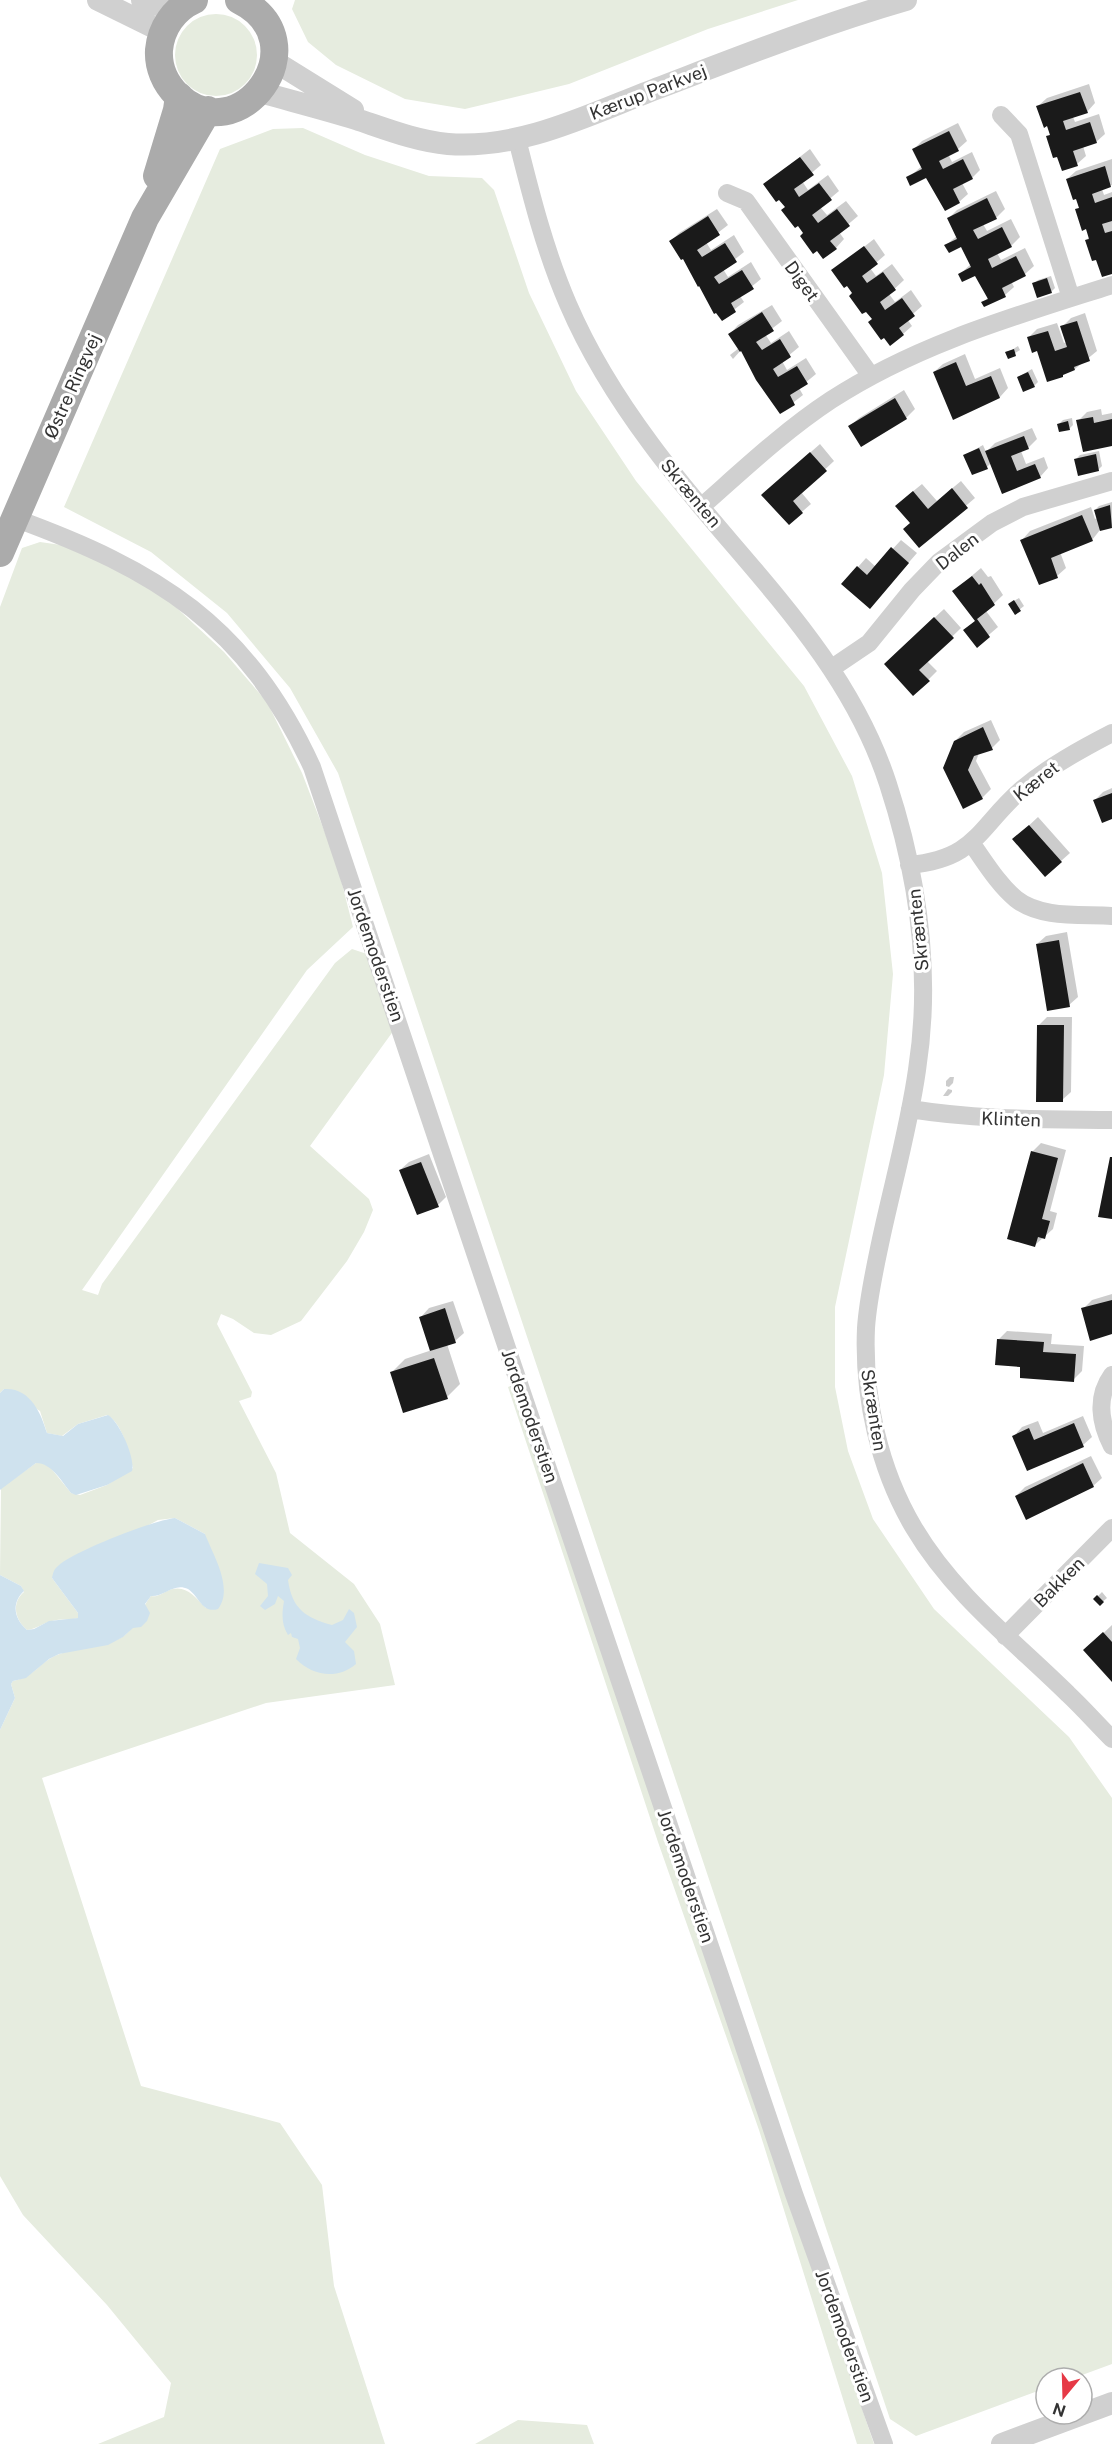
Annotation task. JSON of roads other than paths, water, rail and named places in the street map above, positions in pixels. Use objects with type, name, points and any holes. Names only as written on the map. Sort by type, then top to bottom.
[{"type":"main road","points":[[178,14],[159,48],[160,64],[166,80],[178,96],[191,105],[208,110],[236,108],[260,92],[269,78],[274,61],[271,33],[251,4]]},
{"type":"main road","name":"Østre Ringvej","points":[[145,218],[177,110],[178,96]]},
{"type":"main road","name":"Østre Ringvej","points":[[0,554],[145,218],[208,110]]},
{"type":"street","points":[[98,0],[178,14]]},
{"type":"street","points":[[142,0],[178,14]]},
{"type":"street","name":"Kærup Parkvej","points":[[260,92],[413,138],[449,144],[492,143],[517,139],[564,124],[733,59],[871,10],[906,0]]},
{"type":"street","name":"Kærup Parkvej","points":[[274,61],[386,129]]},
{"type":"street","points":[[1001,115],[1019,134],[1071,298]]},
{"type":"street","name":"Skrænten","points":[[517,139],[544,240],[568,306],[623,404],[649,442],[701,507],[782,600],[832,668],[864,723],[877,754],[888,785],[917,901],[923,979],[923,1012],[917,1070],[875,1266],[866,1328],[867,1371],[884,1466],[912,1526],[934,1559],[1005,1636],[1067,1693],[1112,1739]]},
{"type":"street","name":"Diget","points":[[727,193],[746,201],[871,376]]},
{"type":"street","points":[[701,507],[763,451],[800,422],[871,376],[923,351],[986,326],[1112,285]]},
{"type":"street","name":"Dalen","points":[[832,668],[869,643],[912,590],[939,562],[992,523],[1023,507],[1112,481]]},
{"type":"street","name":"Jordemoderstien","points":[[14,518],[108,555],[162,586],[198,613],[261,676],[298,736],[312,767],[794,2194],[884,2444]]},
{"type":"street","name":"Kæret","points":[[909,865],[956,854],[972,844],[1021,790],[1055,765],[1112,733]]},
{"type":"street","points":[[972,844],[1005,889],[1028,906],[1062,913],[1112,916]]},
{"type":"street","name":"Klinten","points":[[910,1109],[964,1117],[1007,1120],[1112,1120]]},
{"type":"street","points":[[1112,1375],[1104,1388],[1101,1405],[1105,1432],[1112,1446]]},
{"type":"street","name":"Bakken","points":[[1005,1636],[1112,1528]]},
{"type":"street","points":[[1002,2444],[1112,2403]]},
{"type":"water","points":[[4,1389],[21,1392],[33,1403],[47,1433],[63,1436],[78,1424],[108,1415],[126,1441],[133,1465],[132,1471],[107,1485],[76,1495],[71,1493],[47,1466],[36,1463],[0,1490],[0,1393]]},
{"type":"water","points":[[175,1518],[205,1534],[223,1582],[224,1591],[218,1609],[204,1607],[192,1592],[183,1587],[151,1596],[145,1604],[150,1613],[147,1621],[141,1627],[133,1628],[123,1637],[108,1645],[59,1654],[49,1659],[26,1678],[13,1681],[11,1684],[15,1698],[0,1730],[0,1575],[21,1586],[24,1591],[17,1601],[16,1611],[19,1621],[27,1630],[49,1621],[78,1618],[78,1613],[52,1578],[57,1567],[80,1552],[115,1537],[150,1524]]},
{"type":"water","points":[[259,1563],[288,1568],[292,1575],[288,1580],[293,1598],[302,1611],[315,1619],[332,1625],[343,1620],[349,1609],[354,1613],[357,1627],[345,1642],[354,1651],[356,1664],[341,1672],[325,1674],[310,1669],[296,1659],[300,1648],[298,1639],[292,1637],[291,1633],[288,1635],[284,1627],[284,1601],[278,1596],[275,1604],[265,1610],[260,1606],[268,1596],[267,1584],[255,1574]]}]
